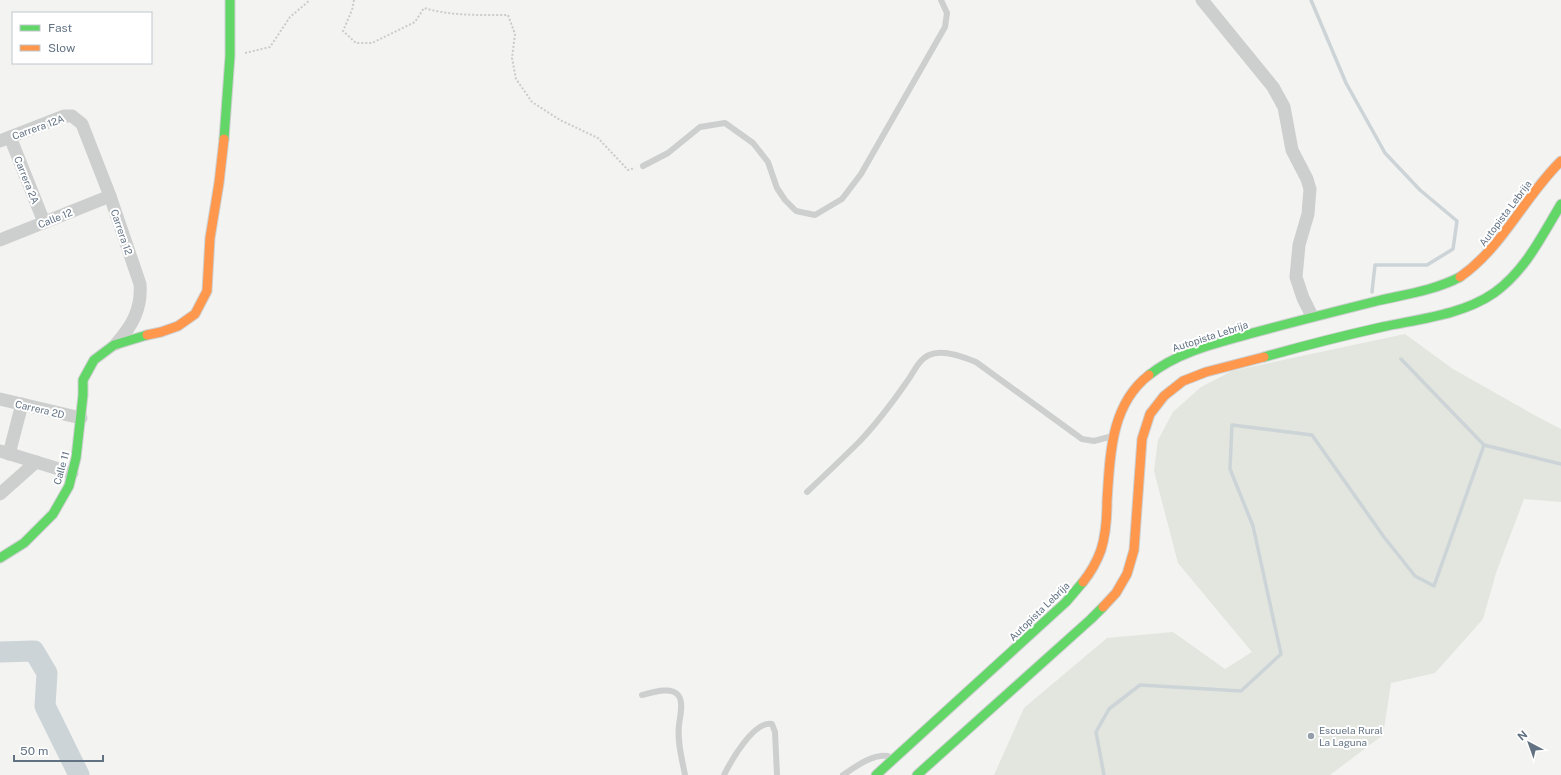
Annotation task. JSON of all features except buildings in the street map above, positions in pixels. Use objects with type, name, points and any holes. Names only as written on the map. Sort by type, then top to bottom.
[{"type":"main road","points":[[114,346],[139,336],[161,332],[178,326],[195,314],[207,291],[210,238],[219,183],[225,130],[230,56],[230,0]]},
{"type":"main road","name":"Autopista Lebrija","points":[[876,775],[1066,602],[1082,585],[1094,568],[1101,549],[1105,528],[1113,436],[1118,414],[1128,395],[1145,377],[1169,361],[1200,348],[1312,316],[1428,290],[1459,279],[1476,266],[1493,249],[1545,177],[1561,161]]},
{"type":"main road","points":[[916,775],[1091,619],[1116,593],[1127,574],[1134,550],[1142,439],[1150,414],[1164,396],[1183,381],[1206,372],[1334,338],[1449,312],[1476,304],[1495,292],[1513,276],[1530,256],[1561,204]]},
{"type":"main road","name":"Calle 11","points":[[0,558],[24,543],[53,514],[69,486],[76,458],[81,418],[83,380],[94,360],[114,346]]},
{"type":"street","points":[[1202,0],[1273,87],[1284,107],[1292,150],[1307,179],[1310,190],[1308,214],[1299,246],[1296,277],[1303,298],[1312,316]]},
{"type":"street","name":"Carrera 12A","points":[[5,139],[64,116],[68,115],[76,118]]},
{"type":"street","name":"Carrera 12","points":[[76,118],[84,128],[110,196],[140,284],[139,305],[134,320],[114,346]]},
{"type":"street","name":"Carrera 2A","points":[[5,139],[44,222]]},
{"type":"street","name":"Calle 12","points":[[0,240],[110,196]]},
{"type":"street","name":"Carrera 2D","points":[[0,399],[81,418]]},
{"type":"street","points":[[22,404],[4,453],[72,473]]},
{"type":"street","points":[[0,494],[36,462]]},
{"type":"lane","points":[[643,166],[668,153],[700,128],[725,123],[753,143],[768,162],[777,188],[784,200],[796,211],[815,215],[842,199],[861,174],[945,27],[947,13],[941,0]]},
{"type":"lane","points":[[808,492],[861,440],[893,402],[913,374],[921,359],[930,354],[948,354],[964,357],[976,362],[1082,439],[1094,441],[1113,436]]},
{"type":"lane","points":[[642,695],[664,691],[674,692],[679,695],[681,702],[679,739],[685,775]]},
{"type":"lane","points":[[724,775],[732,757],[744,742],[761,726],[767,723],[772,724],[775,732],[777,775]]},
{"type":"lane","points":[[843,775],[862,762],[878,756],[886,755],[893,761]]},
{"type":"path","points":[[230,56],[270,47],[290,17],[310,0]]},
{"type":"path","points":[[354,0],[352,10],[343,32],[356,43],[372,43],[415,22],[424,8],[434,11],[468,15],[508,16],[515,34],[512,58],[516,80],[532,102],[560,120],[598,138],[628,170],[643,166]]},
{"type":"shaded area","points":[[1405,334],[1453,369],[1561,429],[1561,502],[1524,499],[1496,573],[1483,619],[1435,673],[1391,683],[1383,735],[1330,775],[994,775],[1024,708],[1107,638],[1173,632],[1225,669],[1252,652],[1178,563],[1154,471],[1158,440],[1173,412],[1201,387],[1232,371]]},
{"type":"waterway","points":[[1311,0],[1346,83],[1385,153],[1420,190],[1457,221],[1453,249],[1427,265],[1375,265],[1372,292]]},
{"type":"waterway","points":[[1401,359],[1484,445],[1561,464]]},
{"type":"waterway","points":[[1104,775],[1096,732],[1109,709],[1140,685],[1241,691],[1281,654],[1253,526],[1230,469],[1232,425],[1312,435],[1384,537],[1415,576],[1434,586],[1484,445]]},
{"type":"waterway","points":[[0,652],[34,651],[47,673],[45,706],[79,775]]},
{"type":"traffic: fast","points":[[224,139],[230,56],[230,0]]},
{"type":"traffic: fast","points":[[1264,357],[1352,334],[1425,319],[1454,311],[1482,300],[1505,284],[1524,264],[1561,204]]},
{"type":"traffic: fast","points":[[1149,375],[1172,360],[1210,345],[1421,291],[1460,277]]},
{"type":"traffic: fast","points":[[0,558],[24,543],[53,514],[69,486],[76,458],[83,395],[83,380],[94,360],[114,345],[147,335]]},
{"type":"traffic: fast","points":[[876,775],[1066,602],[1083,582]]},
{"type":"traffic: fast","points":[[917,775],[1103,607]]},
{"type":"traffic: slow","points":[[147,335],[178,326],[195,314],[207,291],[210,238],[219,183],[224,139]]},
{"type":"traffic: slow","points":[[1460,277],[1489,251],[1536,190],[1561,161]]},
{"type":"traffic: slow","points":[[1103,607],[1116,593],[1127,574],[1134,550],[1142,439],[1150,414],[1164,396],[1183,381],[1206,372],[1264,357]]},
{"type":"traffic: slow","points":[[1083,582],[1098,558],[1104,538],[1111,450],[1119,416],[1126,401],[1136,387],[1149,375]]},
{"type":"place","name":"Escuela Rural La Laguna","points":[[1311,736]]}]
